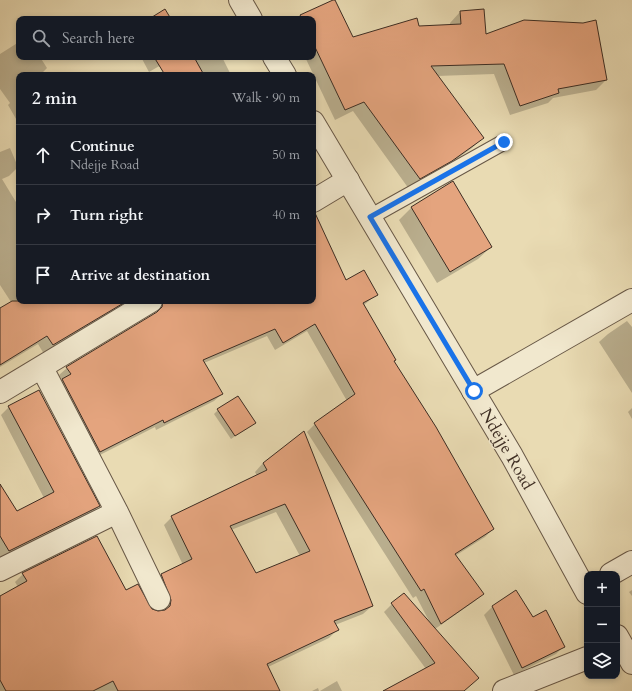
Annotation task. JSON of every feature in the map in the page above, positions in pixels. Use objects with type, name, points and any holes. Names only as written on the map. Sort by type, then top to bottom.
[{"type":"street","points":[[240,0],[249,16]]},
{"type":"street","points":[[276,60],[283,72]]},
{"type":"street","name":"Ndejje Road","points":[[316,127],[516,462],[584,586]]},
{"type":"street","points":[[316,199],[348,180]]},
{"type":"street","points":[[474,391],[632,300]]},
{"type":"street","points":[[0,392],[146,304]]},
{"type":"street","points":[[42,368],[117,512],[159,599]]},
{"type":"street","points":[[0,570],[117,512]]},
{"type":"street","points":[[616,571],[632,562]]},
{"type":"street","points":[[620,643],[632,663]]},
{"type":"street","points":[[504,691],[584,659]]},
{"type":"lane","points":[[370,217],[504,142]]},
{"type":"building","points":[[335,0],[353,37],[417,18],[419,26],[461,24],[460,11],[484,9],[486,34],[524,20],[583,23],[596,20],[607,80],[558,89],[559,93],[520,106],[504,64],[431,66],[484,138],[452,161],[420,179],[364,102],[345,110],[316,49],[316,16],[300,15]]},
{"type":"building","points":[[165,9],[169,16],[154,16]]},
{"type":"building","points":[[156,60],[196,60],[202,72],[163,72]]},
{"type":"building","points":[[453,181],[492,247],[450,272],[411,207]]},
{"type":"building","points":[[316,215],[346,280],[364,270],[378,295],[363,303],[396,360],[394,361],[436,427],[494,529],[455,554],[484,594],[441,624],[424,589],[421,591],[314,423],[355,394],[315,324],[283,343],[275,329],[203,360],[223,394],[164,423],[163,420],[100,452],[62,379],[71,374],[66,367],[157,312],[162,307],[162,304],[316,304]]},
{"type":"building","points":[[12,301],[16,301],[16,304],[122,304],[53,345],[47,336],[0,365],[0,308]]},
{"type":"building","points":[[39,390],[100,506],[9,551],[0,536],[0,484],[17,511],[54,492],[8,406]]},
{"type":"building","points":[[238,396],[256,423],[235,436],[217,409]]},
{"type":"building","points":[[304,431],[373,606],[334,621],[339,630],[267,664],[280,691],[118,691],[113,681],[93,691],[6,691],[0,680],[0,596],[27,581],[22,573],[97,536],[126,590],[138,584],[152,609],[158,611],[165,610],[170,606],[171,600],[161,574],[192,559],[171,516],[267,470],[263,463]],"holes":[[[285,504],[310,551],[256,573],[230,526]]]},
{"type":"building","points":[[516,590],[533,617],[546,610],[565,647],[522,668],[492,606]]},
{"type":"building","points":[[404,593],[479,678],[464,691],[383,691],[435,663],[391,603]]},
{"type":"route","points":[[474,391],[370,217],[504,142]]}]
